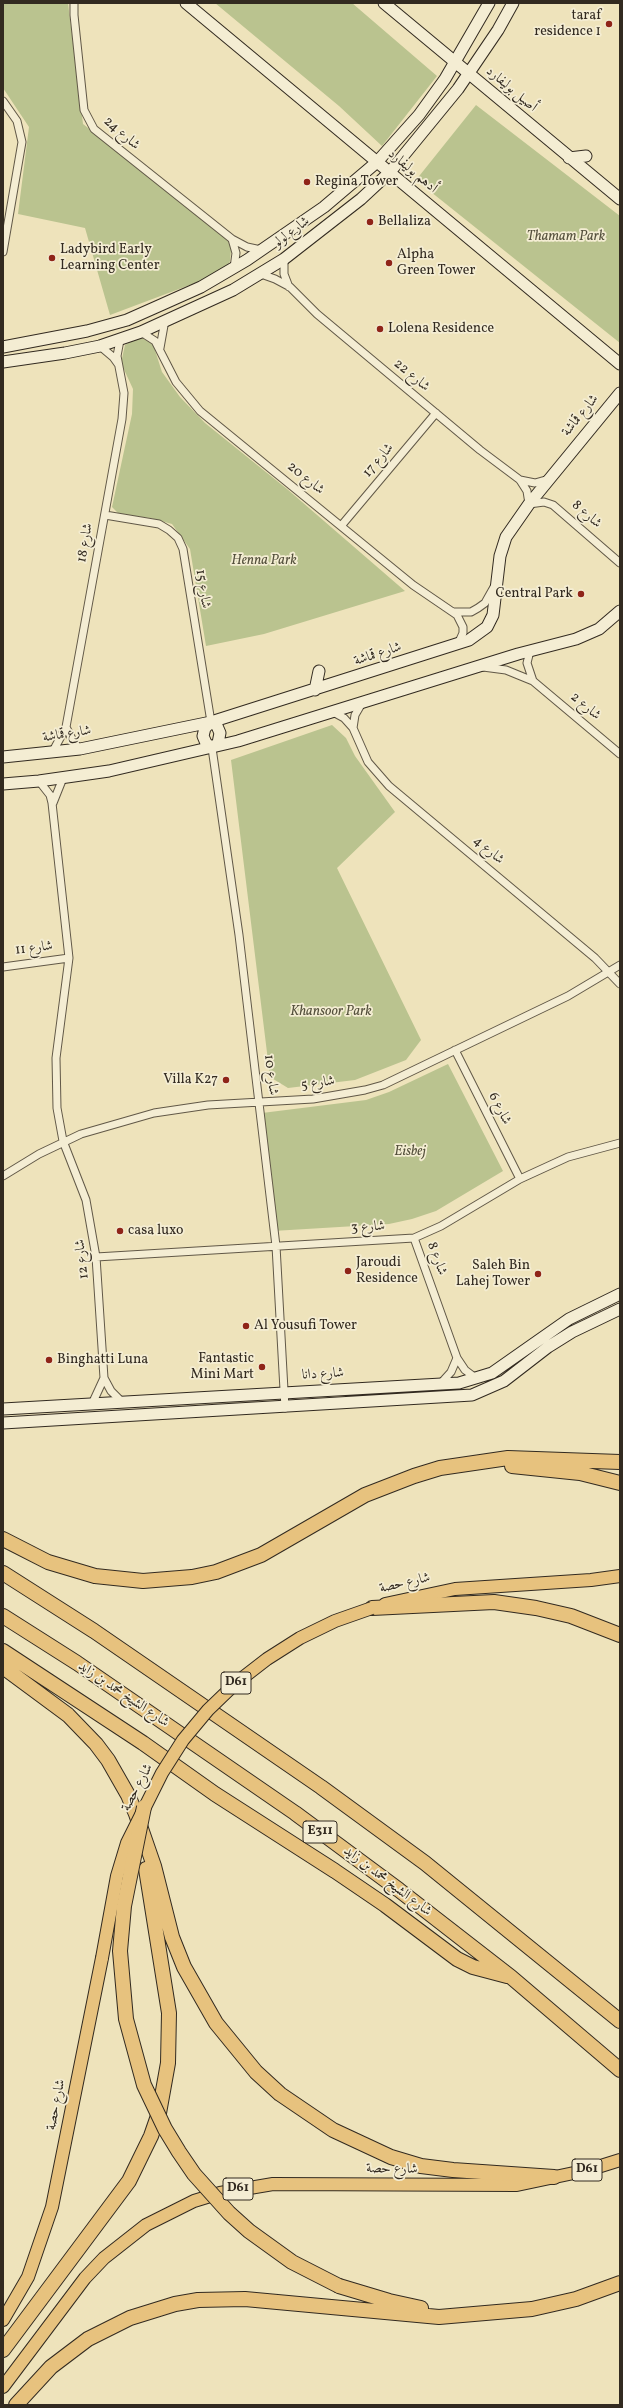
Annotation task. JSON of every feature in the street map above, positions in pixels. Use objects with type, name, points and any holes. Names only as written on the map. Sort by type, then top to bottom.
[{"type":"highway","points":[[3,1540],[48,1562],[77,1572],[119,1580],[168,1580],[216,1572],[256,1558],[365,1495],[414,1476],[466,1463],[529,1458],[620,1462]]},
{"type":"highway","points":[[466,1463],[551,1469],[580,1473],[620,1483]]},
{"type":"highway","name":"E311","points":[[3,1573],[94,1631],[333,1796],[431,1868],[620,2020]]},
{"type":"highway","points":[[372,1608],[494,1602],[536,1608],[571,1616],[620,1635]]},
{"type":"highway","name":"شارع الشيخ محمد بن زايد","points":[[3,1616],[77,1663],[295,1813],[399,1890],[511,1977],[620,2070]]},
{"type":"highway","points":[[3,1651],[143,1743],[216,1794],[385,1904],[457,1959],[473,1967],[511,1977]]},
{"type":"highway","points":[[3,1667],[68,1715],[96,1744],[108,1760],[128,1795],[154,1866],[172,1937],[198,1996],[235,2048],[280,2094],[333,2130],[391,2157],[421,2166],[454,2170],[554,2177]]},
{"type":"highway","points":[[144,1807],[124,1906],[120,1952],[126,2019],[144,2085],[165,2129],[179,2152],[194,2174],[229,2213],[249,2231],[287,2258],[339,2286],[401,2304],[465,2314]]},
{"type":"highway","points":[[3,2350],[129,2181],[148,2142],[158,2113],[168,2064],[168,2014],[142,1833]]},
{"type":"highway","points":[[16,2405],[51,2367],[88,2339],[130,2318],[175,2304],[206,2300],[245,2299],[426,2316],[510,2312],[547,2307],[576,2299],[620,2283]]},
{"type":"main road","name":"شارع حصة","points":[[3,2320],[30,2271],[52,2207],[121,1862],[144,1807],[162,1772],[183,1740],[208,1710],[236,1683],[267,1659],[300,1638],[335,1621],[372,1608],[428,1593],[455,1589],[591,1580],[620,1576]]},
{"type":"main road","name":"شارع حصة","points":[[3,2387],[85,2278],[104,2258],[146,2226],[194,2201],[227,2192],[273,2184],[498,2186],[529,2183],[620,2160]]},
{"type":"street","name":"شارع 24","points":[[74,3],[84,110],[94,129],[232,239],[247,247],[264,250]]},
{"type":"street","name":"أدهم بوليفارد","points":[[186,3],[620,364]]},
{"type":"street","name":"أصيل بوليفارد","points":[[384,3],[620,199]]},
{"type":"street","name":"شارع لولو","points":[[4,346],[54,339],[127,320],[201,287],[264,250],[331,203],[378,162],[419,115],[455,63],[489,3]]},
{"type":"street","name":"شارع لولو","points":[[3,362],[100,346],[120,340],[216,299],[261,274],[284,258],[361,198],[390,172],[431,124],[469,74],[498,30],[513,3]]},
{"type":"street","points":[[3,101],[17,121],[22,142],[3,252]]},
{"type":"street","points":[[569,158],[586,156]]},
{"type":"street","points":[[232,239],[236,253],[234,268]]},
{"type":"street","name":"شارع 22","points":[[284,258],[284,274],[290,288]]},
{"type":"street","name":"شارع 22","points":[[261,274],[276,279],[290,288],[317,314],[436,413],[520,480],[527,491],[528,504]]},
{"type":"street","points":[[160,348],[165,320]]},
{"type":"street","name":"شارع 20","points":[[141,332],[152,339],[160,348],[176,382],[187,398],[413,585],[454,612],[460,619],[464,633],[458,645]]},
{"type":"street","name":"شارع 18","points":[[52,753],[66,727],[124,406],[122,380],[118,364],[120,340]]},
{"type":"street","points":[[100,346],[113,357],[118,364]]},
{"type":"street","name":"شارع قماشة","points":[[3,757],[80,749],[211,722],[458,645],[487,627],[495,604],[502,547],[528,504],[620,393]]},
{"type":"street","name":"شارع 17","points":[[341,526],[436,413]]},
{"type":"street","points":[[520,480],[535,482],[549,479]]},
{"type":"street","name":"شارع 8","points":[[528,504],[544,502],[553,505],[620,563]]},
{"type":"street","name":"شارع 15","points":[[105,515],[159,524],[178,538],[183,549],[211,722]]},
{"type":"street","points":[[454,612],[467,612],[478,608],[485,603],[498,580]]},
{"type":"street","points":[[3,784],[39,781],[110,771],[212,748],[530,651],[588,635],[609,622],[620,611]]},
{"type":"street","points":[[530,651],[527,663],[533,681]]},
{"type":"street","name":"شارع 2","points":[[478,667],[506,670],[533,681],[620,754]]},
{"type":"street","points":[[315,690],[319,671]]},
{"type":"street","points":[[353,728],[355,715],[362,703]]},
{"type":"street","name":"شارع 4","points":[[333,712],[344,718],[353,728],[368,762],[389,786],[595,958],[620,984]]},
{"type":"street","points":[[211,722],[217,726],[220,733],[218,743],[212,748],[206,743],[203,736],[205,728],[211,722]]},
{"type":"street","points":[[66,727],[74,743],[80,749]]},
{"type":"street","name":"شارع 10","points":[[212,748],[260,1104],[276,1246],[285,1408]]},
{"type":"street","points":[[52,803],[63,778]]},
{"type":"street","points":[[39,781],[50,795],[52,803]]},
{"type":"street","name":"شارع 12","points":[[52,803],[69,958],[56,1058],[57,1108],[63,1142],[86,1200],[96,1257],[104,1378],[100,1392],[92,1404]]},
{"type":"street","name":"شارع 11","points":[[3,967],[69,958]]},
{"type":"street","name":"شارع 5","points":[[3,1176],[63,1142],[100,1127],[154,1113],[208,1106],[260,1104],[313,1099],[365,1090],[402,1077],[568,996],[620,965]]},
{"type":"street","name":"شارع 6","points":[[455,1050],[520,1179]]},
{"type":"street","name":"شارع 3","points":[[96,1257],[414,1238],[441,1226],[520,1179],[568,1157],[620,1143]]},
{"type":"street","name":"شارع 8","points":[[414,1238],[457,1358],[465,1370],[477,1379]]},
{"type":"street","name":"شارع دانا","points":[[3,1409],[459,1383],[477,1379],[492,1373],[569,1319],[620,1294]]},
{"type":"street","points":[[3,1423],[285,1408],[461,1396],[484,1392],[504,1381],[548,1347],[572,1332],[620,1309]]},
{"type":"street","points":[[441,1383],[451,1372],[457,1358]]},
{"type":"street","name":"شارع 12","points":[[104,1378],[111,1391],[122,1402]]},
{"type":"green space","points":[[3,3],[68,3],[83,124],[232,239],[230,261],[226,270],[110,315],[85,228],[18,214],[29,127],[3,88]]},
{"type":"green space","points":[[215,3],[352,3],[437,76],[382,146],[339,106]]},
{"type":"green space","name":"Thamam Park","points":[[476,105],[620,216],[620,343],[416,180]]},
{"type":"green space","name":"Henna Park","points":[[140,337],[153,344],[162,372],[180,397],[205,423],[287,489],[405,591],[264,634],[206,646],[190,549],[172,524],[150,518],[119,514],[112,507],[132,414],[133,389],[121,363],[125,345]]},
{"type":"green space","name":"Khansoor Park","points":[[332,725],[346,738],[355,756],[395,812],[337,868],[421,1040],[406,1060],[355,1080],[288,1088],[270,1077],[231,760]]},
{"type":"green space","name":"Eisbej","points":[[448,1064],[503,1171],[436,1211],[412,1219],[389,1224],[273,1231],[262,1113],[366,1100],[389,1092]]},
{"type":"place","name":"taraf residence 1","points":[[609,24]]},
{"type":"place","name":"Regina Tower","points":[[307,182]]},
{"type":"place","name":"Bellaliza","points":[[370,222]]},
{"type":"place","name":"Ladybird Early Learning Center","points":[[52,258]]},
{"type":"place","name":"Alpha Green Tower","points":[[389,263]]},
{"type":"place","name":"Lolena Residence","points":[[380,329]]},
{"type":"place","name":"Central Park","points":[[581,594]]},
{"type":"place","name":"Villa K27","points":[[226,1080]]},
{"type":"place","name":"casa luxo","points":[[120,1231]]},
{"type":"place","name":"Jaroudi Residence","points":[[348,1271]]},
{"type":"place","name":"Saleh Bin Lahej Tower","points":[[538,1274]]},
{"type":"place","name":"Al Yousufi Tower","points":[[246,1326]]},
{"type":"place","name":"Binghatti Luna","points":[[49,1360]]},
{"type":"place","name":"Fantastic Mini Mart","points":[[262,1367]]}]
